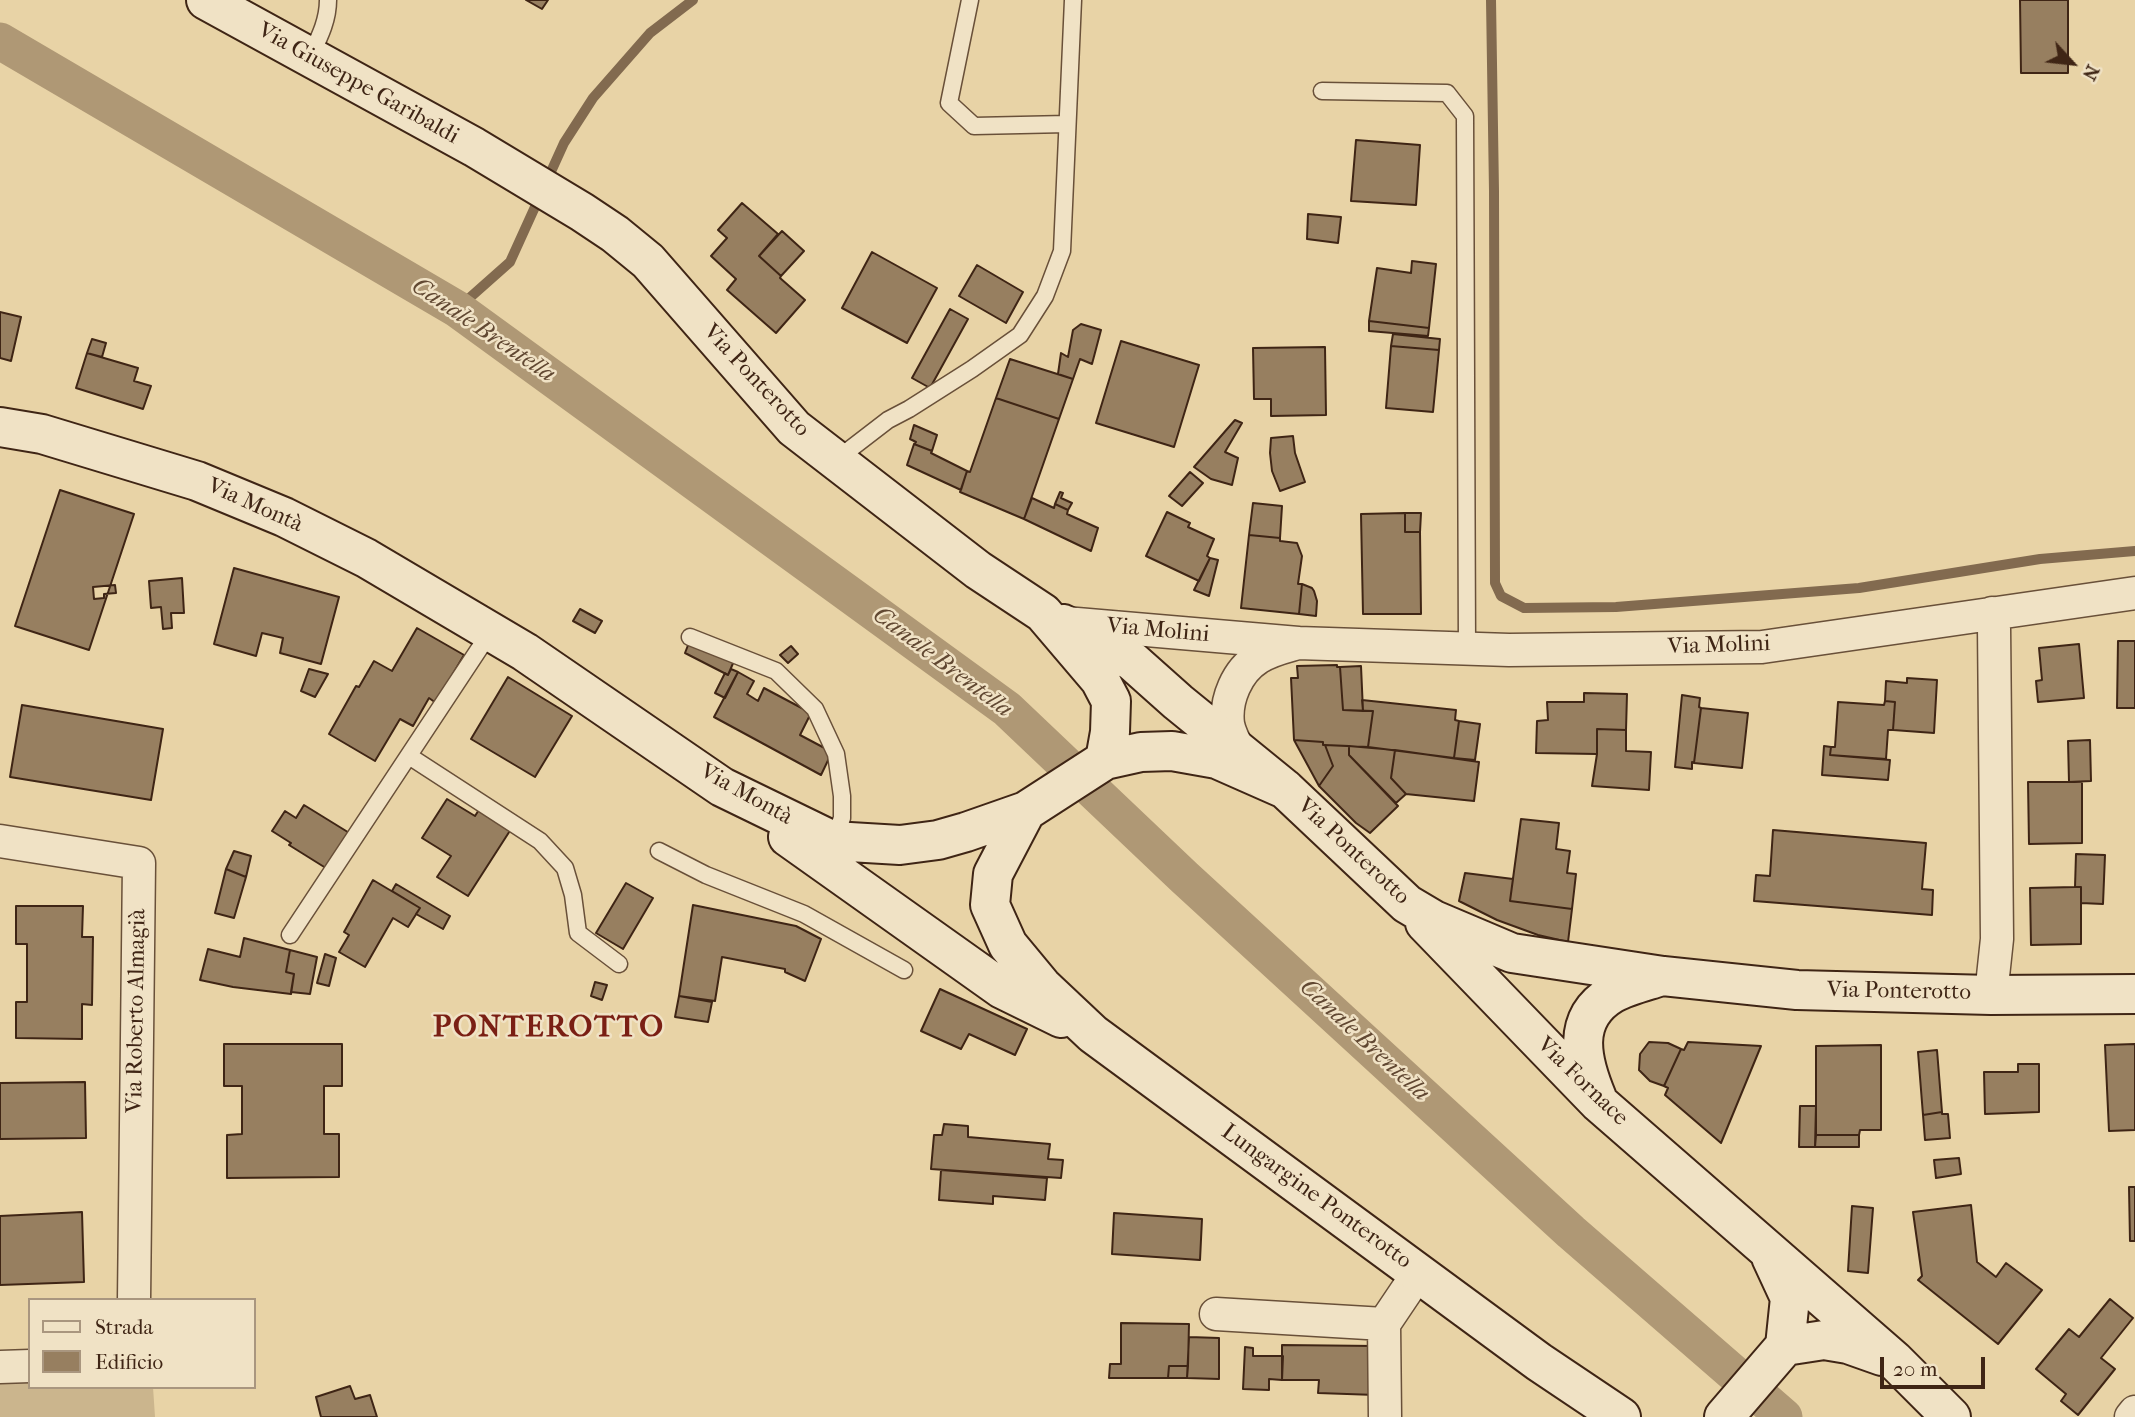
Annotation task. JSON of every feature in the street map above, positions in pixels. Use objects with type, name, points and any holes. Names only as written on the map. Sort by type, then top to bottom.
[{"type":"main road","name":"Via Giuseppe Garibaldi","points":[[206,0],[488,155]]},
{"type":"main road","name":"Via Ponterotto","points":[[488,155],[582,212],[648,261],[794,428],[978,570],[1051,618],[1132,661],[1285,789],[1407,904],[1434,920],[1512,953],[1663,976],[1797,990],[1991,995],[2135,994]]},
{"type":"main road","name":"Via Montà","points":[[0,427],[42,434],[197,481],[284,517],[366,558],[491,631],[722,787],[833,841],[900,845],[938,840],[1029,809]]},
{"type":"main road","name":"Via Ponterotto","points":[[1051,618],[1100,680],[1111,701],[1110,732],[1102,762]]},
{"type":"main road","name":"Via Ponterotto","points":[[1029,809],[1102,762],[1141,751],[1172,751],[1217,760],[1285,789]]},
{"type":"main road","name":"Lungargine Ponterotto","points":[[722,787],[814,857],[1002,989],[1093,1034]]},
{"type":"main road","name":"Lungargine Ponterotto","points":[[1029,809],[993,874],[990,905],[1008,945],[1042,986],[1093,1034],[1539,1362],[1621,1417]]},
{"type":"main road","name":"Via Fornace","points":[[1407,904],[1599,1103],[1894,1360],[1951,1417]]},
{"type":"main road","name":"Via Ponterotto","points":[[1599,1103],[1582,1053],[1583,1035],[1588,1020],[1610,995],[1663,976]]},
{"type":"main road","name":"Via Fornace","points":[[1768,1249],[1790,1298],[1781,1351],[1825,1340],[1848,1344],[1894,1360]]},
{"type":"main road","points":[[1724,1417],[1781,1351]]},
{"type":"main road","name":"Lungargine Ponterotto","points":[[1539,1362],[1585,1417]]},
{"type":"street","name":"Via Molini","points":[[1051,618],[1298,643],[1509,650],[1762,647],[2135,593]]},
{"type":"street","points":[[1991,995],[1997,939],[1992,614]]},
{"type":"street","name":"Via Molini","points":[[1241,754],[1232,738],[1228,723],[1230,696],[1237,679],[1245,668],[1258,658],[1273,650],[1298,643]]},
{"type":"street","name":"Via Roberto Almagià","points":[[0,841],[139,863],[134,1298]]},
{"type":"street","points":[[1385,1417],[1384,1324],[1419,1272]]},
{"type":"street","points":[[1216,1314],[1384,1324]]},
{"type":"street","points":[[0,1367],[28,1366]]},
{"type":"street","points":[[2131,1417],[2135,1412]]},
{"type":"lane","points":[[310,57],[324,27],[328,0]]},
{"type":"lane","points":[[970,0],[949,103],[974,126],[1067,124]]},
{"type":"lane","points":[[836,460],[888,420],[972,369],[1020,335],[1045,296],[1062,251],[1073,0]]},
{"type":"lane","points":[[1322,91],[1447,93],[1465,116],[1466,648]]},
{"type":"lane","points":[[290,935],[491,631]]},
{"type":"lane","points":[[690,637],[776,671],[816,709],[836,754],[842,818],[833,841]]},
{"type":"lane","points":[[409,755],[540,841],[565,868],[573,895],[578,933],[619,964]]},
{"type":"lane","points":[[659,851],[706,875],[804,914],[904,970]]},
{"type":"shaded area","points":[[28,1382],[28,1389],[153,1389],[155,1417],[0,1417],[0,1383]]},
{"type":"building","points":[[526,0],[548,0],[542,9]]},
{"type":"building","points":[[2020,0],[2068,0],[2068,73],[2021,73]]},
{"type":"building","points":[[1356,140],[1420,145],[1416,205],[1351,201]]},
{"type":"building","points":[[742,203],[778,234],[759,256],[805,300],[776,333],[727,290],[736,279],[711,256],[727,238],[718,230]]},
{"type":"building","points":[[1308,214],[1341,217],[1338,243],[1307,239]]},
{"type":"building","points":[[782,231],[804,251],[781,276],[759,256]]},
{"type":"building","points":[[872,252],[937,288],[907,343],[842,308]]},
{"type":"building","points":[[1412,261],[1436,264],[1429,328],[1369,321],[1377,268],[1411,273]]},
{"type":"building","points":[[977,265],[1023,292],[1006,323],[959,296]]},
{"type":"building","points":[[950,309],[968,319],[930,388],[912,378]]},
{"type":"building","points":[[0,312],[21,317],[11,361],[0,358]]},
{"type":"building","points":[[1369,321],[1429,328],[1428,336],[1369,331]]},
{"type":"building","points":[[1081,324],[1101,330],[1092,364],[1080,359],[1073,379],[1058,374],[1061,353],[1068,357],[1073,330]]},
{"type":"building","points":[[1393,334],[1440,339],[1439,350],[1391,346]]},
{"type":"building","points":[[92,339],[106,343],[102,357],[87,353]]},
{"type":"building","points":[[1121,341],[1199,365],[1174,447],[1096,423]]},
{"type":"building","points":[[1391,346],[1439,350],[1433,412],[1386,408]]},
{"type":"building","points":[[1325,347],[1326,415],[1271,416],[1271,399],[1254,399],[1253,348]]},
{"type":"building","points":[[87,353],[138,368],[134,381],[151,386],[143,409],[76,388]]},
{"type":"building","points":[[1010,359],[1073,379],[1059,419],[996,398]]},
{"type":"building","points":[[996,398],[1059,419],[1024,519],[960,492],[967,471],[970,472]]},
{"type":"building","points":[[1235,420],[1242,423],[1225,452],[1238,458],[1232,485],[1211,479],[1194,467]]},
{"type":"building","points":[[914,425],[937,435],[932,451],[914,444],[916,442],[910,439]]},
{"type":"building","points":[[1293,436],[1295,453],[1305,482],[1280,491],[1272,471],[1271,438]]},
{"type":"building","points":[[914,444],[967,471],[961,490],[907,465]]},
{"type":"building","points":[[1190,472],[1203,483],[1182,506],[1169,496]]},
{"type":"building","points":[[60,490],[134,514],[89,650],[15,626]]},
{"type":"building","points":[[1060,492],[1063,493],[1061,498],[1072,503],[1068,510],[1055,504]]},
{"type":"building","points":[[1032,498],[1054,508],[1055,504],[1068,510],[1067,514],[1098,528],[1091,551],[1024,519]]},
{"type":"building","points":[[1253,503],[1282,506],[1280,538],[1249,535]]},
{"type":"building","points":[[1167,512],[1190,523],[1188,527],[1214,539],[1207,556],[1210,558],[1199,581],[1146,556]]},
{"type":"building","points":[[1405,513],[1421,513],[1420,532],[1405,532]]},
{"type":"building","points":[[1405,513],[1405,532],[1420,532],[1421,614],[1363,614],[1361,514]]},
{"type":"building","points":[[1249,535],[1280,538],[1280,541],[1297,543],[1302,556],[1298,584],[1302,584],[1299,614],[1241,608]]},
{"type":"building","points":[[1210,558],[1218,560],[1209,596],[1194,590]]},
{"type":"building","points":[[234,568],[339,597],[321,664],[280,653],[283,638],[262,633],[256,656],[214,644]]},
{"type":"building","points":[[182,578],[184,613],[171,613],[172,628],[163,629],[161,607],[151,608],[149,581]]},
{"type":"building","points":[[1302,584],[1314,591],[1317,601],[1316,616],[1299,614]]},
{"type":"building","points":[[115,585],[116,593],[104,594],[104,598],[94,599],[93,587]]},
{"type":"building","points":[[580,609],[602,621],[595,633],[573,621]]},
{"type":"building","points":[[417,628],[464,655],[436,703],[429,698],[413,726],[400,719],[375,761],[329,734],[356,686],[359,687],[374,661],[392,671]]},
{"type":"building","points":[[690,640],[734,661],[728,675],[685,653]]},
{"type":"building","points":[[2118,641],[2135,641],[2135,708],[2117,708]]},
{"type":"building","points":[[2079,644],[2084,698],[2038,702],[2036,681],[2042,680],[2039,648]]},
{"type":"building","points":[[791,646],[798,654],[788,663],[780,655]]},
{"type":"building","points":[[1297,666],[1340,667],[1343,710],[1373,711],[1368,747],[1323,745],[1323,742],[1294,740],[1291,678],[1298,678]]},
{"type":"building","points":[[1361,666],[1363,711],[1343,710],[1340,667]]},
{"type":"building","points":[[309,669],[328,674],[315,697],[301,691]]},
{"type":"building","points":[[731,669],[738,672],[725,698],[715,693],[725,673],[728,675]]},
{"type":"building","points":[[738,672],[754,681],[747,694],[758,701],[764,688],[811,713],[800,735],[832,752],[821,775],[714,717]]},
{"type":"building","points":[[508,677],[572,716],[535,777],[471,739]]},
{"type":"building","points":[[1907,678],[1937,680],[1934,733],[1893,730],[1895,702],[1885,701],[1886,681],[1907,683]]},
{"type":"building","points":[[1584,693],[1627,694],[1626,730],[1597,729],[1597,754],[1536,753],[1537,721],[1548,720],[1547,702],[1584,702]]},
{"type":"building","points":[[1682,695],[1700,698],[1701,708],[1692,769],[1675,767]]},
{"type":"building","points":[[1362,700],[1456,710],[1455,720],[1459,721],[1454,758],[1368,747],[1373,711],[1363,711]]},
{"type":"building","points":[[1885,701],[1895,702],[1893,730],[1888,730],[1886,759],[1830,755],[1831,747],[1835,747],[1838,702],[1884,705]]},
{"type":"building","points":[[22,705],[163,729],[151,800],[10,777]]},
{"type":"building","points":[[1701,708],[1748,713],[1742,768],[1694,763]]},
{"type":"building","points":[[1459,721],[1480,724],[1475,760],[1454,758]]},
{"type":"building","points":[[1597,729],[1626,730],[1626,751],[1651,752],[1649,790],[1592,786],[1597,754]]},
{"type":"building","points":[[1294,740],[1323,742],[1325,745],[1333,766],[1319,786]]},
{"type":"building","points":[[2090,740],[2091,781],[2069,782],[2068,741]]},
{"type":"building","points":[[1325,745],[1349,746],[1349,755],[1398,806],[1370,833],[1356,823],[1319,786],[1333,766]]},
{"type":"building","points":[[1349,746],[1395,750],[1391,778],[1406,794],[1396,803],[1349,755]]},
{"type":"building","points":[[1824,746],[1831,747],[1830,755],[1890,760],[1888,780],[1822,775]]},
{"type":"building","points":[[1395,750],[1479,762],[1474,801],[1406,794],[1391,778]]},
{"type":"building","points":[[2028,782],[2082,782],[2082,843],[2029,844]]},
{"type":"building","points":[[447,799],[475,816],[482,805],[513,826],[468,896],[437,877],[451,856],[422,838]]},
{"type":"building","points":[[304,805],[351,834],[329,870],[272,831],[285,811],[296,818]]},
{"type":"building","points":[[1521,819],[1559,823],[1556,849],[1570,851],[1567,873],[1576,874],[1572,909],[1510,901]]},
{"type":"building","points":[[1773,830],[1926,843],[1922,889],[1933,890],[1932,915],[1754,901],[1756,875],[1770,876]]},
{"type":"building","points":[[234,851],[251,856],[246,877],[226,869]]},
{"type":"building","points":[[2076,854],[2105,855],[2103,904],[2081,903],[2081,887],[2075,887]]},
{"type":"building","points":[[226,869],[246,877],[234,918],[215,913]]},
{"type":"building","points":[[1465,873],[1513,879],[1510,901],[1572,909],[1568,942],[1538,935],[1497,920],[1459,901]]},
{"type":"building","points":[[373,880],[420,908],[408,927],[393,918],[365,967],[339,952],[349,935],[344,932]]},
{"type":"building","points":[[626,883],[653,898],[623,949],[596,933]]},
{"type":"building","points":[[396,884],[450,916],[443,929],[416,914],[420,908],[392,891]]},
{"type":"building","points":[[2081,887],[2081,944],[2031,945],[2030,888]]},
{"type":"building","points":[[693,905],[796,926],[821,939],[805,981],[785,972],[785,969],[722,957],[715,1001],[679,996]]},
{"type":"building","points":[[16,906],[83,906],[82,937],[93,937],[92,1005],[82,1004],[82,1039],[16,1038],[16,1002],[27,1002],[27,944],[16,944]]},
{"type":"building","points":[[244,938],[290,950],[286,972],[294,974],[291,994],[200,980],[208,949],[240,957]]},
{"type":"building","points":[[290,950],[317,957],[310,994],[291,992],[294,974],[286,972]]},
{"type":"building","points":[[325,954],[336,958],[329,986],[317,983]]},
{"type":"building","points":[[595,982],[607,985],[602,1000],[591,996]]},
{"type":"building","points":[[940,989],[1027,1029],[1015,1055],[969,1034],[961,1049],[921,1031]]},
{"type":"building","points":[[679,996],[712,1002],[708,1022],[675,1017]]},
{"type":"building","points":[[1649,1042],[1668,1043],[1681,1049],[1664,1086],[1650,1081],[1639,1070],[1640,1054]]},
{"type":"building","points":[[1688,1042],[1761,1046],[1721,1143],[1665,1095],[1668,1088],[1664,1086],[1681,1049],[1684,1050]]},
{"type":"building","points":[[224,1044],[342,1044],[342,1086],[324,1086],[324,1134],[339,1134],[339,1177],[227,1178],[227,1135],[242,1134],[242,1086],[224,1086]]},
{"type":"building","points":[[2135,1044],[2135,1130],[2109,1131],[2105,1045]]},
{"type":"building","points":[[1881,1045],[1881,1130],[1860,1130],[1859,1135],[1816,1135],[1816,1046]]},
{"type":"building","points":[[1937,1050],[1942,1112],[1923,1115],[1918,1052]]},
{"type":"building","points":[[2018,1064],[2039,1064],[2039,1112],[1985,1114],[1984,1072],[2018,1072]]},
{"type":"building","points":[[85,1082],[86,1138],[0,1139],[0,1083]]},
{"type":"building","points":[[1800,1106],[1816,1106],[1815,1147],[1799,1147]]},
{"type":"building","points":[[1942,1112],[1948,1114],[1950,1138],[1925,1140],[1923,1115]]},
{"type":"building","points":[[944,1124],[968,1126],[968,1137],[1050,1144],[1048,1159],[1063,1160],[1061,1178],[931,1169],[934,1135],[942,1135]]},
{"type":"building","points":[[1816,1135],[1859,1135],[1859,1147],[1815,1147]]},
{"type":"building","points":[[1959,1158],[1961,1174],[1936,1178],[1934,1160]]},
{"type":"building","points":[[941,1170],[1047,1178],[1045,1200],[993,1196],[993,1204],[939,1200]]},
{"type":"building","points":[[2129,1187],[2135,1187],[2135,1241],[2130,1241]]},
{"type":"building","points":[[1971,1205],[1977,1262],[1996,1277],[2006,1263],[2042,1290],[1998,1344],[1918,1280],[1922,1276],[1913,1212]]},
{"type":"building","points":[[1852,1206],[1873,1208],[1868,1273],[1848,1271]]},
{"type":"building","points":[[82,1212],[84,1282],[0,1285],[0,1216]]},
{"type":"building","points":[[1114,1213],[1202,1219],[1200,1260],[1112,1254]]},
{"type":"building","points":[[2110,1299],[2133,1318],[2101,1358],[2115,1369],[2078,1415],[2061,1401],[2066,1394],[2036,1369],[2069,1329],[2079,1337]]},
{"type":"building","points":[[1121,1323],[1189,1324],[1188,1366],[1169,1366],[1168,1378],[1109,1378],[1110,1364],[1121,1364]]},
{"type":"building","points":[[1189,1337],[1219,1338],[1219,1379],[1187,1378]]},
{"type":"building","points":[[1282,1345],[1375,1346],[1376,1395],[1318,1393],[1319,1380],[1282,1380]]},
{"type":"building","points":[[1245,1347],[1253,1348],[1253,1356],[1283,1356],[1282,1380],[1269,1379],[1269,1390],[1243,1389]]},
{"type":"building","points":[[1169,1366],[1188,1366],[1187,1378],[1168,1378]]},
{"type":"building","points":[[350,1386],[355,1399],[370,1395],[377,1417],[321,1417],[316,1397]]},
{"type":"waterway","points":[[457,309],[510,262],[564,143],[593,98],[650,33],[693,0]]},
{"type":"waterway","points":[[1491,0],[1495,583],[1501,596],[1524,608],[1616,607],[1859,588],[2040,559],[2135,551]]},
{"type":"waterway","name":"Canale Brentella","points":[[0,41],[457,309],[1007,709],[1184,877],[1571,1232],[1784,1417]]},
{"type":"district","name":"PONTEROTTO","points":[[549,1029]]}]
